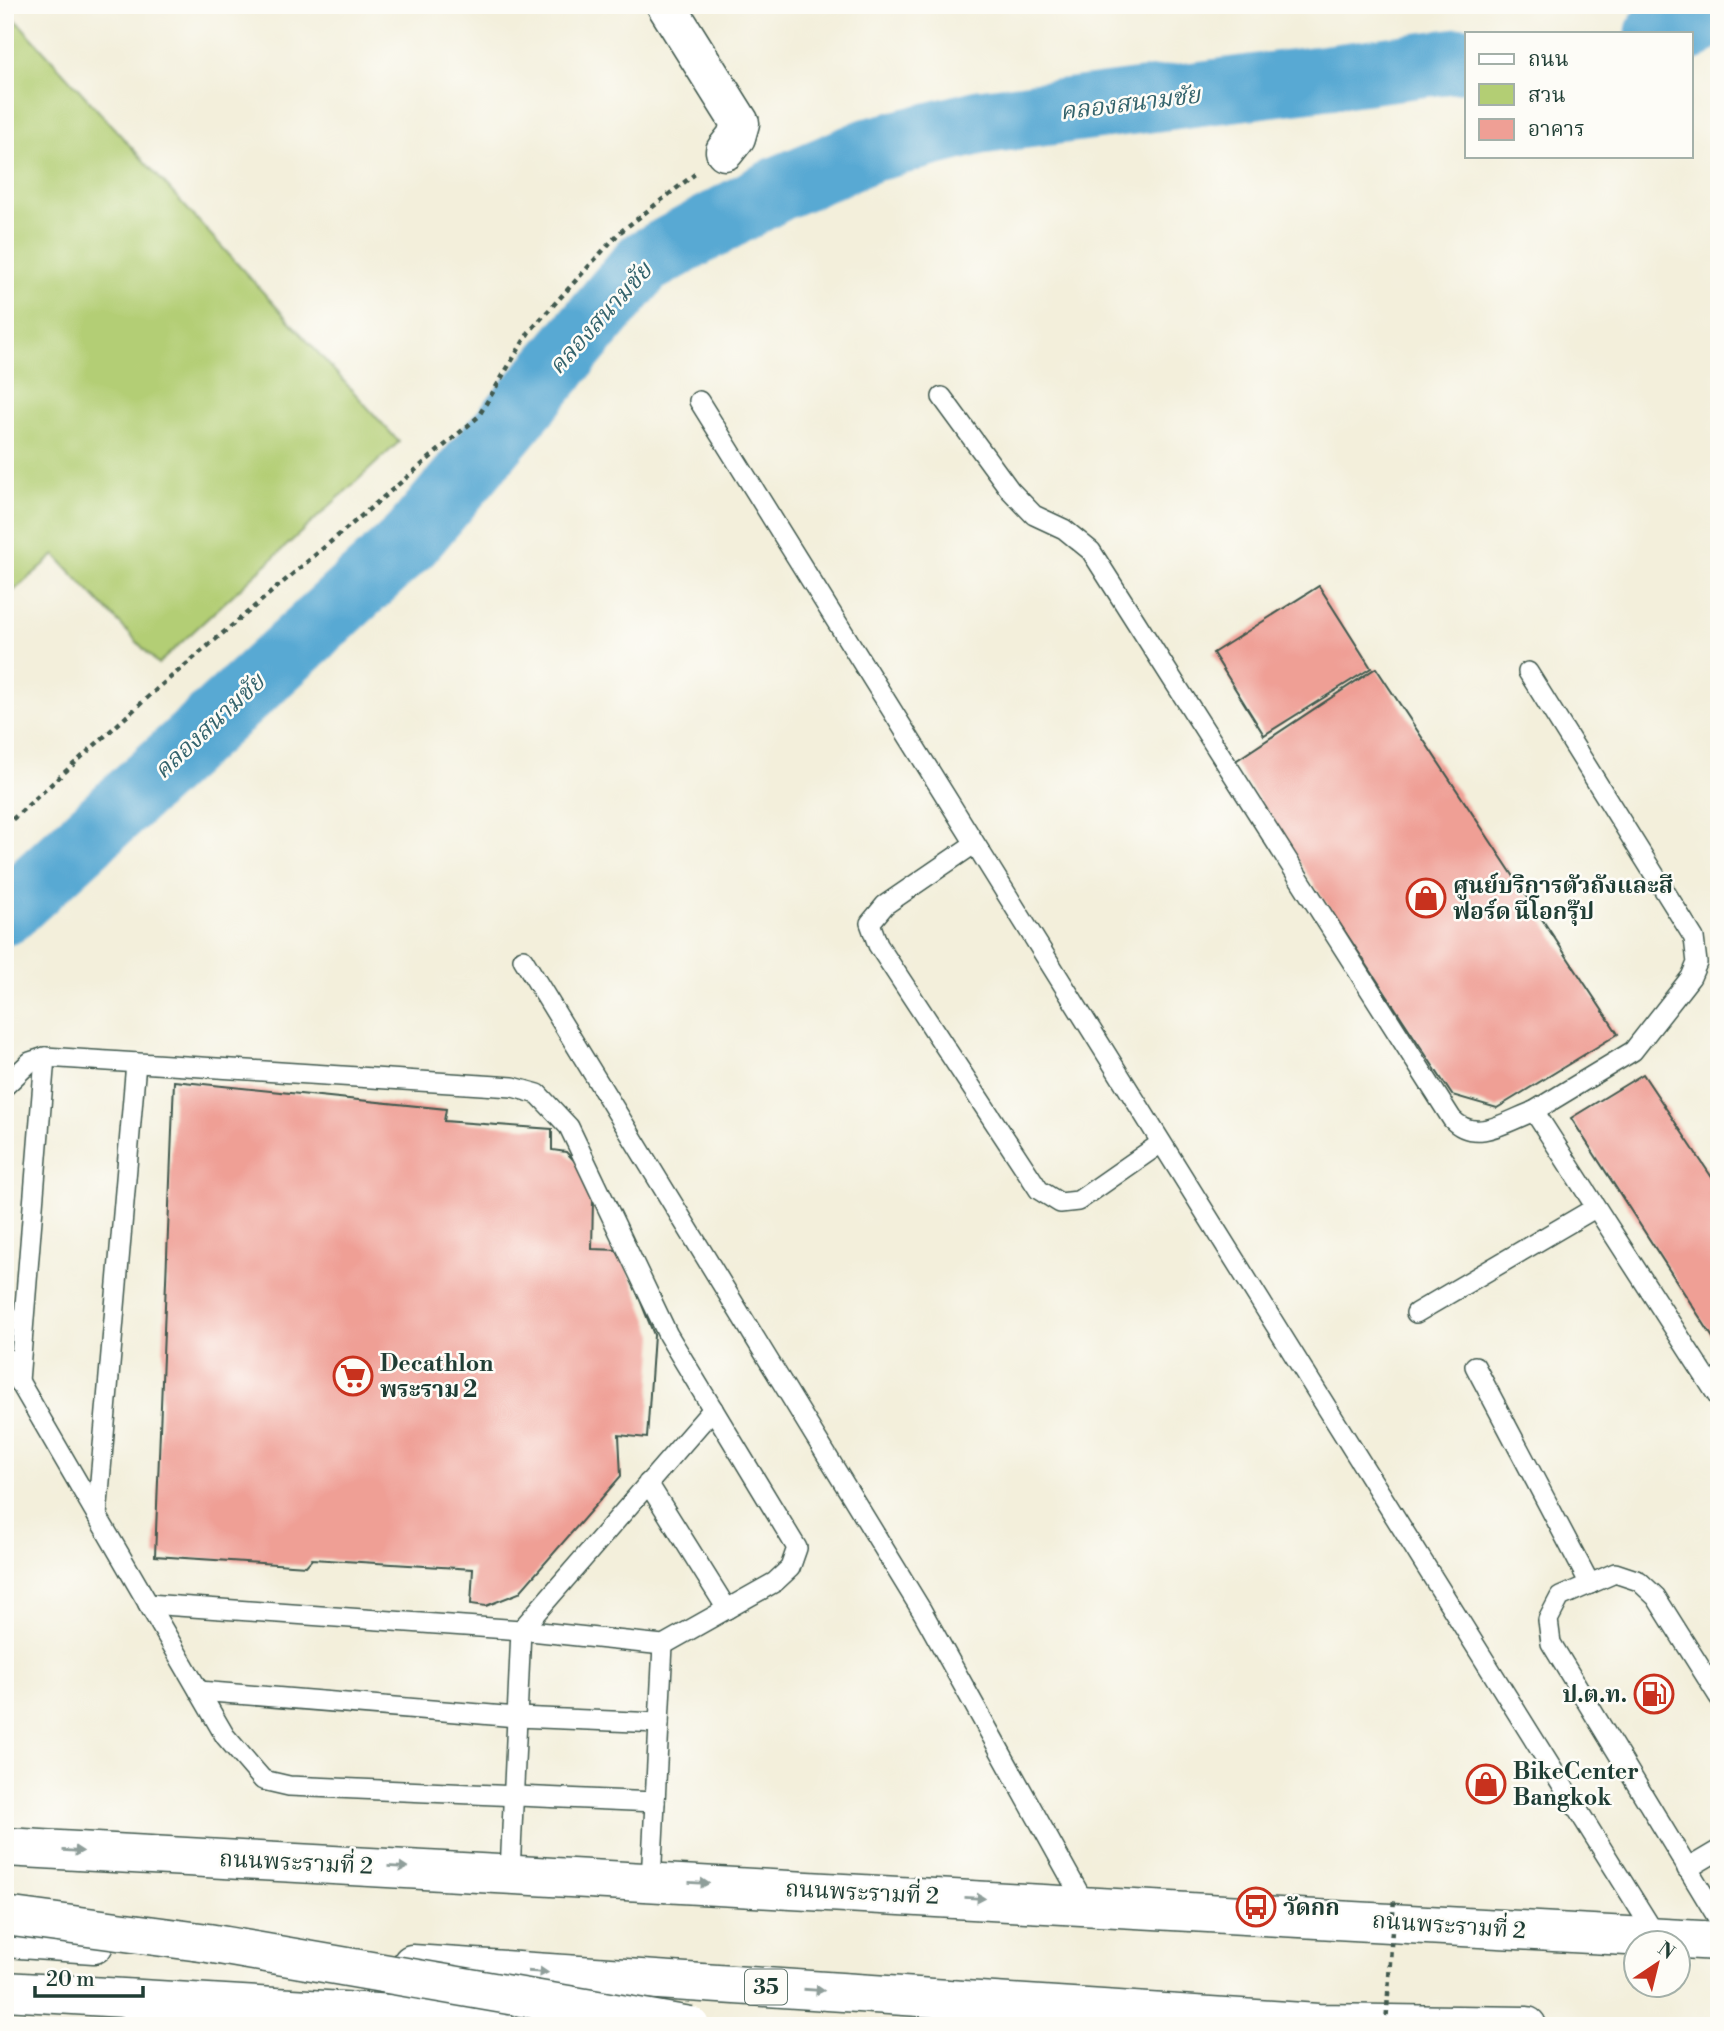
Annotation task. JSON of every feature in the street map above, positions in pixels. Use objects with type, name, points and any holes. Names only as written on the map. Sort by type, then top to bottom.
[{"type":"main road","points":[[666,5],[740,123],[736,137],[725,151]]},
{"type":"main road","name":"ถนนพระรามที่ 2","points":[[5,1847],[1085,1904],[1622,1936]]},
{"type":"main road","points":[[5,1916],[208,1943],[690,2026]]},
{"type":"main road","name":"35","points":[[5,1938],[1318,2023],[1527,2026]]},
{"type":"main road","name":"ถนนพระรามที่ 2","points":[[1692,1940],[1719,1941]]},
{"type":"main road","points":[[5,1991],[600,2026]]},
{"type":"lane","points":[[942,397],[1010,491],[1034,515],[1064,529],[1091,551],[1452,1119],[1460,1128],[1481,1131],[1534,1111],[1633,1051],[1691,977],[1697,963],[1694,938],[1528,672]]},
{"type":"lane","points":[[699,401],[1653,1930]]},
{"type":"lane","points":[[974,844],[885,905],[870,923],[878,945],[1039,1191],[1060,1203],[1079,1201],[1161,1143]]},
{"type":"lane","points":[[523,959],[922,1611],[1085,1904]]},
{"type":"lane","points":[[19,1381],[45,1057]]},
{"type":"lane","points":[[5,1086],[30,1062],[45,1057],[513,1087],[538,1094],[569,1127],[668,1335],[797,1548],[790,1568],[775,1582],[663,1645],[521,1630],[148,1604]]},
{"type":"lane","points":[[97,1516],[136,1063]]},
{"type":"lane","points":[[1534,1111],[1719,1398]]},
{"type":"lane","points":[[1416,1313],[1595,1208]]},
{"type":"lane","points":[[5,1357],[225,1736],[247,1765],[263,1780],[513,1797],[655,1802]]},
{"type":"lane","points":[[1475,1366],[1590,1584]]},
{"type":"lane","points":[[510,1873],[521,1630],[713,1409]]},
{"type":"lane","points":[[648,1483],[727,1609]]},
{"type":"lane","points":[[1719,1697],[1657,1597],[1639,1581],[1615,1573],[1560,1597],[1548,1620],[1551,1643],[1719,1920]]},
{"type":"lane","points":[[651,1881],[663,1645]]},
{"type":"lane","points":[[198,1691],[517,1717],[659,1723]]},
{"type":"lane","points":[[1687,1869],[1719,1850]]},
{"type":"path","points":[[5,826],[157,689],[478,417],[529,332],[619,233],[725,151]]},
{"type":"path","points":[[1386,2026],[1394,1898]]},
{"type":"green space","points":[[5,8],[399,442],[158,664],[55,555],[9,595],[5,591]]},
{"type":"building","points":[[1319,586],[1371,668],[1264,735],[1213,653]]},
{"type":"building","name":"ศูนย์บริการตัวถังและสี ฟอร์ด นีโอกรุ๊ป","points":[[1376,668],[1618,1034],[1497,1108],[1452,1095],[1234,762]]},
{"type":"building","points":[[1643,1074],[1719,1188],[1719,1347],[1571,1118]]},
{"type":"building","points":[[174,1081],[446,1109],[444,1121],[552,1129],[552,1150],[566,1152],[584,1171],[593,1199],[592,1249],[620,1250],[654,1335],[647,1438],[619,1435],[621,1476],[519,1593],[486,1606],[471,1604],[473,1569],[312,1559],[306,1566],[155,1556]]},
{"type":"waterway","name":"คลองสนามชัย","points":[[1666,32],[1689,29],[1718,5]]},
{"type":"waterway","name":"คลองสนามชัย","points":[[5,913],[411,540],[643,263],[780,188],[870,150],[980,122],[1465,59]]},
{"type":"place","name":"ศูนย์บริการตัวถังและสี ฟอร์ด นีโอกรุ๊ป","points":[[1426,898]]},
{"type":"place","name":"Decathlon พระราม 2","points":[[353,1376]]},
{"type":"place","name":"ป.ต.ท.","points":[[1654,1694]]},
{"type":"place","name":"BikeCenter Bangkok","points":[[1486,1784]]},
{"type":"place","name":"วัดกก","points":[[1256,1907]]}]
